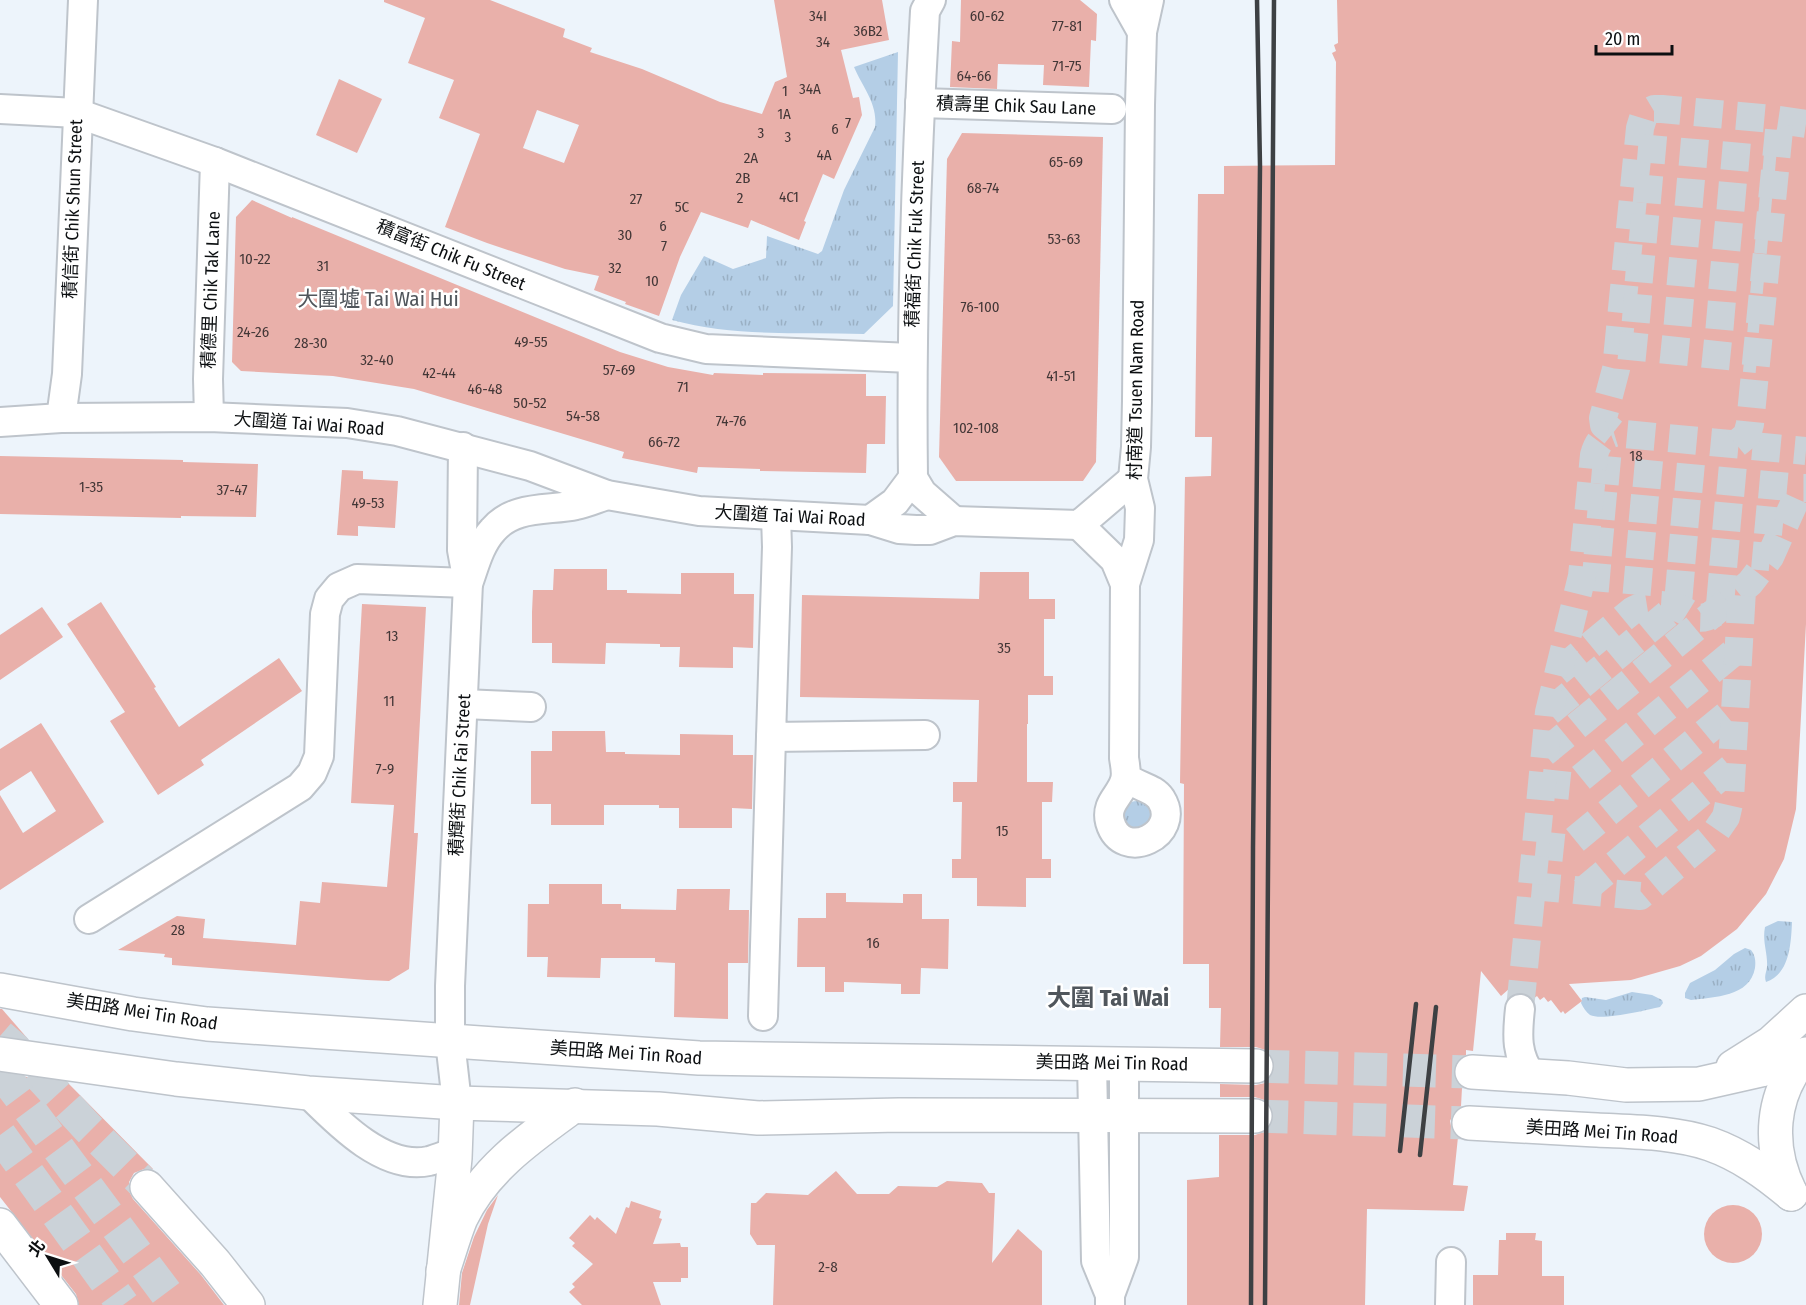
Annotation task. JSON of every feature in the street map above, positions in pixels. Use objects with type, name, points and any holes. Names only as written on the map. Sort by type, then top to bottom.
[{"type":"main road","name":"美田路 Mei Tin Road","points":[[0,990],[133,1014],[207,1024],[738,1060],[1256,1066]]},
{"type":"main road","points":[[1699,1084],[1741,1063],[1771,1043],[1806,1011]]},
{"type":"main road","points":[[0,1054],[188,1081],[308,1093],[457,1102],[658,1109],[758,1118],[909,1114],[1255,1116]]},
{"type":"main road","points":[[1472,1072],[1568,1078],[1626,1085],[1699,1084],[1761,1070],[1805,1055]]},
{"type":"main road","points":[[1799,1202],[1783,1178],[1775,1143],[1775,1125],[1783,1089],[1805,1055]]},
{"type":"main road","points":[[440,1305],[455,1152],[457,1102]]},
{"type":"main road","points":[[443,1271],[461,1220],[480,1188],[523,1143],[575,1106]]},
{"type":"main road","name":"美田路 Mei Tin Road","points":[[1469,1124],[1629,1132],[1672,1135],[1691,1139],[1710,1144],[1753,1165],[1799,1202]]},
{"type":"main road","points":[[147,1187],[215,1263],[248,1305]]},
{"type":"main road","points":[[2,1227],[61,1305]]},
{"type":"street","name":"積信街 Chik Shun Street","points":[[60,418],[67,374],[83,0]]},
{"type":"street","points":[[1124,0],[1142,32]]},
{"type":"street","name":"村南道 Tsuen Nam Road","points":[[1126,777],[1124,758],[1125,584],[1139,540],[1140,508],[1133,479],[1136,447],[1142,32],[1149,0]]},
{"type":"street","name":"積福街 Chik Fuk Street","points":[[913,478],[911,358],[926,4]]},
{"type":"street","name":"積壽里 Chik Sau Lane","points":[[920,104],[1112,109]]},
{"type":"street","name":"積富街 Chik Fu Street","points":[[0,109],[77,112],[215,162],[660,338],[706,349],[911,358]]},
{"type":"street","name":"積德里 Chik Tak Lane","points":[[209,417],[208,379],[215,162]]},
{"type":"street","name":"大圍道 Tai Wai Road","points":[[0,422],[60,418],[209,417],[347,423],[397,431],[463,447],[530,466],[608,495],[699,511],[870,520],[899,529],[916,530],[930,530],[954,521],[1078,525]]},
{"type":"street","name":"積輝街 Chik Fai Street","points":[[457,1102],[450,1041],[450,964],[468,583],[462,550],[463,447]]},
{"type":"street","points":[[870,520],[895,501],[913,478],[922,493],[954,521]]},
{"type":"street","points":[[1125,584],[1115,560],[1078,525],[1133,479]]},
{"type":"street","name":"大圍道 Tai Wai Road","points":[[468,583],[479,551],[493,529],[510,517],[539,509],[576,505],[608,495]]},
{"type":"street","points":[[762,1016],[777,547],[776,516]]},
{"type":"street","points":[[89,918],[300,787],[312,773],[319,756],[325,614],[328,599],[339,587],[357,579],[468,583]]},
{"type":"street","points":[[463,704],[531,707]]},
{"type":"street","points":[[771,737],[925,735]]},
{"type":"street","points":[[1520,1010],[1518,1038],[1520,1052],[1523,1065],[1532,1077]]},
{"type":"street","points":[[1108,1063],[1108,1115],[1124,1257],[1110,1300]]},
{"type":"street","points":[[308,1093],[336,1121],[384,1155],[400,1161],[416,1162],[428,1161],[455,1152]]},
{"type":"street","points":[[1450,1305],[1451,1262]]},
{"type":"green space","points":[[898,52],[893,306],[864,334],[743,331],[672,320],[681,295],[704,256],[733,269],[766,258],[767,236],[818,254],[822,251],[844,190],[875,127],[872,103],[854,67]]},
{"type":"green space","points":[[1137,801],[1147,805],[1151,815],[1147,825],[1137,829],[1127,825],[1123,815],[1127,805]]},
{"type":"green space","points":[[1778,921],[1792,922],[1790,948],[1785,965],[1774,978],[1766,982],[1765,927]]},
{"type":"green space","points":[[1745,948],[1751,950],[1755,963],[1752,978],[1746,985],[1730,994],[1691,1000],[1685,998],[1690,983],[1715,970]]},
{"type":"green space","points":[[1632,992],[1652,995],[1662,1000],[1663,1003],[1660,1007],[1596,1017],[1590,1015],[1581,1003],[1582,998],[1585,997],[1606,1000]]},
{"type":"building","points":[[384,0],[490,0],[565,29],[563,37],[592,48],[590,52],[642,69],[720,102],[762,114],[775,82],[787,77],[774,0],[882,0],[889,40],[841,50],[853,98],[859,97],[862,115],[834,179],[823,174],[799,240],[751,220],[748,228],[701,212],[680,257],[659,316],[594,290],[599,276],[565,269],[445,227],[480,134],[439,118],[454,80],[408,63],[425,18],[384,2]],"holes":[[[537,110],[579,125],[564,163],[523,148]]]},
{"type":"building","points":[[961,0],[1080,0],[1097,14],[1096,41],[1091,40],[1089,87],[1043,85],[1044,65],[998,64],[997,89],[950,87],[952,41],[960,42]]},
{"type":"building","points":[[1337,0],[1806,0],[1806,624],[1796,809],[1784,859],[1766,894],[1737,929],[1701,956],[1680,966],[1631,980],[1569,984],[1582,1001],[1565,1014],[1563,1011],[1561,1013],[1551,1000],[1548,1002],[1544,997],[1540,1000],[1537,996],[1533,999],[1521,993],[1517,988],[1512,991],[1510,988],[1501,996],[1481,971],[1473,1051],[1466,1050],[1466,1055],[1457,1061],[1453,1070],[1455,1080],[1462,1088],[1461,1106],[1454,1112],[1450,1121],[1452,1131],[1458,1137],[1453,1185],[1468,1186],[1464,1211],[1367,1209],[1365,1305],[1187,1305],[1187,1180],[1219,1177],[1219,1135],[1255,1135],[1271,1126],[1274,1117],[1271,1107],[1264,1100],[1255,1097],[1220,1097],[1220,1084],[1265,1083],[1272,1076],[1275,1066],[1272,1056],[1265,1050],[1256,1047],[1220,1047],[1221,1008],[1209,1008],[1209,964],[1183,964],[1184,784],[1180,783],[1185,477],[1211,476],[1212,437],[1195,437],[1198,194],[1224,194],[1224,166],[1335,165],[1336,62],[1332,53],[1336,51],[1334,45],[1338,43]]},
{"type":"building","points":[[339,79],[382,99],[357,153],[316,135]]},
{"type":"building","points":[[962,133],[1103,137],[1096,462],[1083,481],[956,481],[939,457],[947,159]]},
{"type":"building","points":[[252,200],[620,352],[668,367],[713,375],[714,373],[866,374],[866,396],[886,396],[885,444],[867,444],[866,473],[698,467],[697,473],[622,458],[624,452],[414,389],[333,376],[241,371],[232,362],[236,217]]},
{"type":"building","points":[[0,456],[258,464],[256,517],[181,516],[181,518],[0,514]]},
{"type":"building","points":[[342,470],[363,471],[363,479],[398,481],[395,528],[358,526],[358,536],[337,535]]},
{"type":"building","points":[[554,569],[607,569],[607,590],[627,590],[627,593],[681,594],[681,573],[734,573],[734,594],[754,594],[753,648],[733,647],[733,668],[679,667],[680,647],[660,647],[660,644],[606,643],[605,664],[552,663],[552,643],[532,643],[532,612],[533,590],[553,590]]},
{"type":"building","points":[[980,572],[1029,572],[1029,599],[1055,599],[1055,619],[1044,619],[1044,676],[1053,676],[1053,695],[1028,695],[1027,724],[1027,782],[1053,782],[1052,802],[1042,802],[1042,859],[1051,859],[1051,878],[1026,878],[1026,907],[977,906],[977,878],[952,878],[952,859],[961,859],[962,802],[953,802],[953,782],[977,782],[979,700],[800,697],[802,595],[979,599]]},
{"type":"building","points":[[101,602],[179,727],[279,658],[302,691],[201,760],[204,765],[158,795],[110,721],[125,712],[67,624]]},
{"type":"building","points":[[362,604],[426,607],[414,833],[418,833],[409,969],[389,981],[367,980],[172,965],[172,958],[164,957],[165,954],[118,950],[177,916],[205,919],[203,938],[296,945],[300,901],[320,903],[322,882],[387,887],[394,805],[351,803]]},
{"type":"building","points":[[42,607],[63,637],[0,680],[0,635]]},
{"type":"building","points":[[41,723],[104,822],[0,890],[0,795],[23,833],[56,811],[31,771],[0,791],[0,749]]},
{"type":"building","points":[[552,731],[605,731],[606,752],[625,752],[625,754],[680,755],[680,734],[733,735],[733,755],[753,755],[752,809],[732,808],[732,828],[679,828],[679,808],[659,808],[659,805],[604,805],[604,825],[551,825],[551,804],[531,804],[531,751],[552,751]]},
{"type":"building","points":[[549,884],[602,884],[602,904],[621,904],[621,909],[676,910],[677,889],[730,889],[729,910],[749,910],[748,963],[728,963],[728,1019],[674,1017],[675,963],[655,962],[655,958],[601,958],[600,978],[547,977],[548,957],[527,957],[528,904],[549,904]]},
{"type":"building","points":[[826,893],[846,893],[846,902],[903,903],[903,894],[922,894],[922,919],[949,919],[948,969],[921,968],[920,994],[901,994],[901,984],[844,982],[844,992],[825,992],[825,967],[797,967],[798,918],[826,918]]},
{"type":"building","points":[[0,1009],[2,1009],[28,1039],[0,1036]]},
{"type":"building","points":[[0,1073],[68,1083],[153,1169],[144,1169],[134,1173],[129,1182],[129,1191],[133,1199],[201,1275],[224,1305],[79,1305],[76,1294],[0,1197]]},
{"type":"building","points":[[836,1171],[857,1194],[889,1194],[898,1186],[937,1187],[947,1181],[982,1183],[989,1193],[995,1193],[992,1263],[1018,1229],[1042,1251],[1042,1305],[773,1305],[775,1245],[757,1245],[750,1234],[751,1203],[756,1203],[766,1193],[808,1195]]},
{"type":"building","points":[[498,1195],[488,1224],[470,1305],[459,1305],[462,1273],[474,1237],[487,1210]]},
{"type":"building","points":[[631,1201],[661,1211],[659,1218],[662,1219],[653,1244],[680,1243],[681,1247],[688,1247],[688,1278],[681,1278],[681,1282],[653,1282],[661,1305],[582,1305],[569,1292],[575,1287],[572,1284],[593,1264],[572,1246],[575,1243],[569,1238],[590,1215],[595,1220],[597,1217],[616,1234],[626,1207],[629,1208]]},
{"type":"building","points":[[1733,1205],[1749,1210],[1757,1218],[1762,1234],[1757,1250],[1749,1258],[1733,1263],[1717,1258],[1709,1250],[1704,1234],[1709,1218],[1717,1210]]},
{"type":"building","points":[[1506,1233],[1536,1233],[1535,1240],[1542,1241],[1542,1276],[1564,1276],[1564,1305],[1473,1305],[1473,1275],[1498,1275],[1499,1240],[1506,1240]]},
{"type":"tunnel","points":[[1806,124],[1662,109],[1654,109],[1644,115],[1640,128],[1616,369],[1603,418],[1604,425],[1614,433],[1806,451]]},
{"type":"tunnel","points":[[1736,444],[1747,435],[1750,424],[1779,130],[1772,119]]},
{"type":"tunnel","points":[[1638,148],[1776,160]]},
{"type":"tunnel","points":[[1634,188],[1772,200]]},
{"type":"tunnel","points":[[1630,227],[1768,240]]},
{"type":"tunnel","points":[[1626,267],[1764,280]]},
{"type":"tunnel","points":[[1623,307],[1760,319]]},
{"type":"tunnel","points":[[1619,345],[1757,359]]},
{"type":"tunnel","points":[[1520,1009],[1549,712],[1582,576],[1594,455],[1600,441],[1614,433]]},
{"type":"tunnel","points":[[1592,469],[1801,488]]},
{"type":"tunnel","points":[[1544,753],[1750,583],[1770,557],[1801,488],[1806,488]]},
{"type":"tunnel","points":[[1588,504],[1785,522]]},
{"type":"tunnel","points":[[1585,540],[1770,557]]},
{"type":"tunnel","points":[[1582,576],[1742,590]]},
{"type":"tunnel","points":[[1532,886],[1640,896],[1715,833],[1726,817],[1730,799],[1742,590]]},
{"type":"tunnel","points":[[1558,672],[1637,608],[1653,605],[1670,606],[1702,618],[1715,613]]},
{"type":"tunnel","points":[[1549,712],[1676,607]]},
{"type":"tunnel","points":[[1542,783],[1571,786],[1739,648]]},
{"type":"tunnel","points":[[1536,845],[1565,848],[1735,708]]},
{"type":"tunnel","points":[[1583,891],[1731,768]]},
{"type":"tunnel","points":[[0,1036],[147,1187]]},
{"type":"tunnel","points":[[1256,1066],[1472,1072]]},
{"type":"tunnel","points":[[0,1070],[175,1305]]},
{"type":"tunnel","points":[[1255,1116],[1469,1123]]},
{"type":"tunnel","points":[[0,1135],[123,1305]]},
{"type":"railway","points":[[1251,1305],[1260,166],[1257,0]]},
{"type":"railway","points":[[1265,1305],[1274,0]]},
{"type":"railway","points":[[1400,1151],[1416,1004]]},
{"type":"railway","points":[[1420,1155],[1436,1007]]},
{"type":"district","name":"大圍墟 Tai Wai Hui","points":[[378,299]]},
{"type":"district","name":"大圍 Tai Wai","points":[[1108,998]]}]
